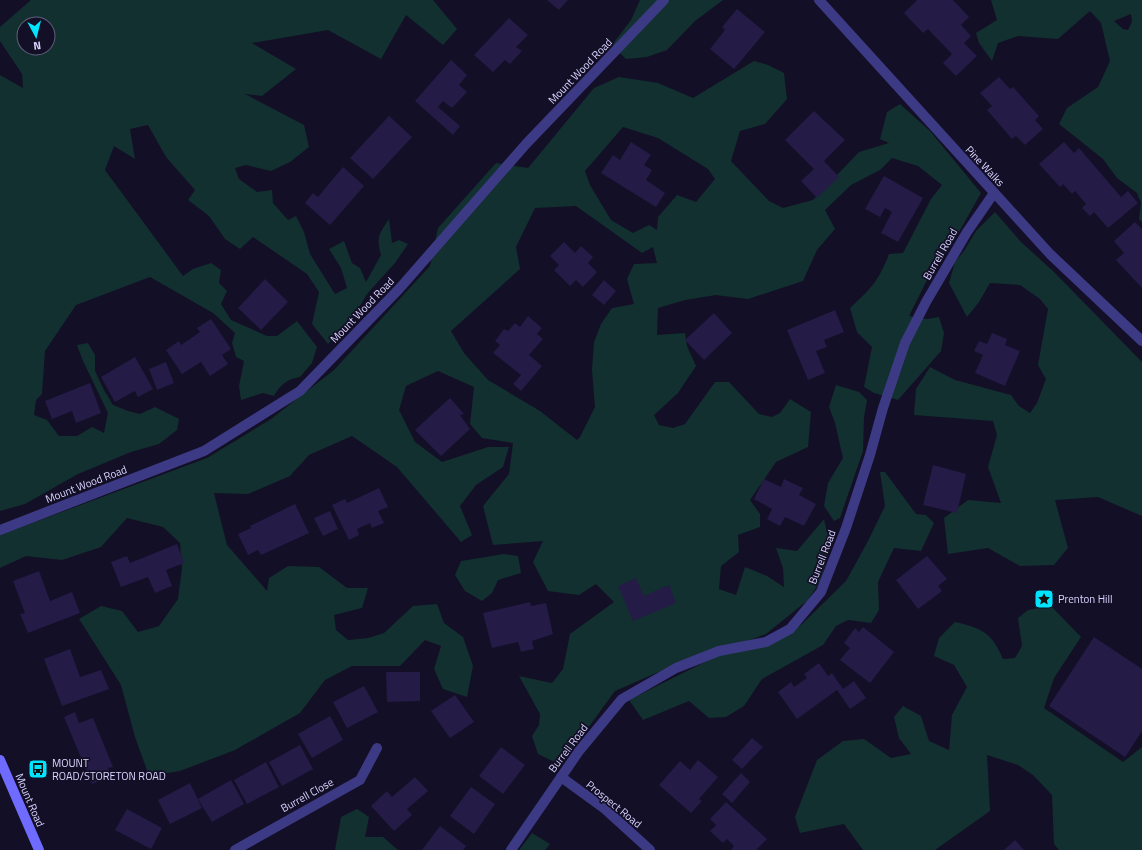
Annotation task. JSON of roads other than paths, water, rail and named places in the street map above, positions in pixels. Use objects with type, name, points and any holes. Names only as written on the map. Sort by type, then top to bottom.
[{"type":"main road","name":"Mount Road","points":[[0,760],[39,850]]},
{"type":"street","name":"Mount Wood Road","points":[[0,530],[204,451],[300,391],[400,289],[526,144],[664,0]]},
{"type":"street","name":"Pine Walks","points":[[819,0],[1050,254],[1142,340]]},
{"type":"street","name":"Burrell Road","points":[[511,850],[579,751],[622,699],[676,668],[712,654],[766,642],[790,628],[821,592],[855,498],[905,343],[926,302],[967,232],[994,193]]},
{"type":"street","name":"Burrell Close","points":[[236,850],[360,780],[377,748]]},
{"type":"street","name":"Prospect Road","points":[[561,777],[605,810],[650,850]]},
{"type":"place","name":"Prenton Hill","points":[[1044,599]]},
{"type":"place","name":"MOUNT ROAD/STORETON ROAD","points":[[38,769]]}]
